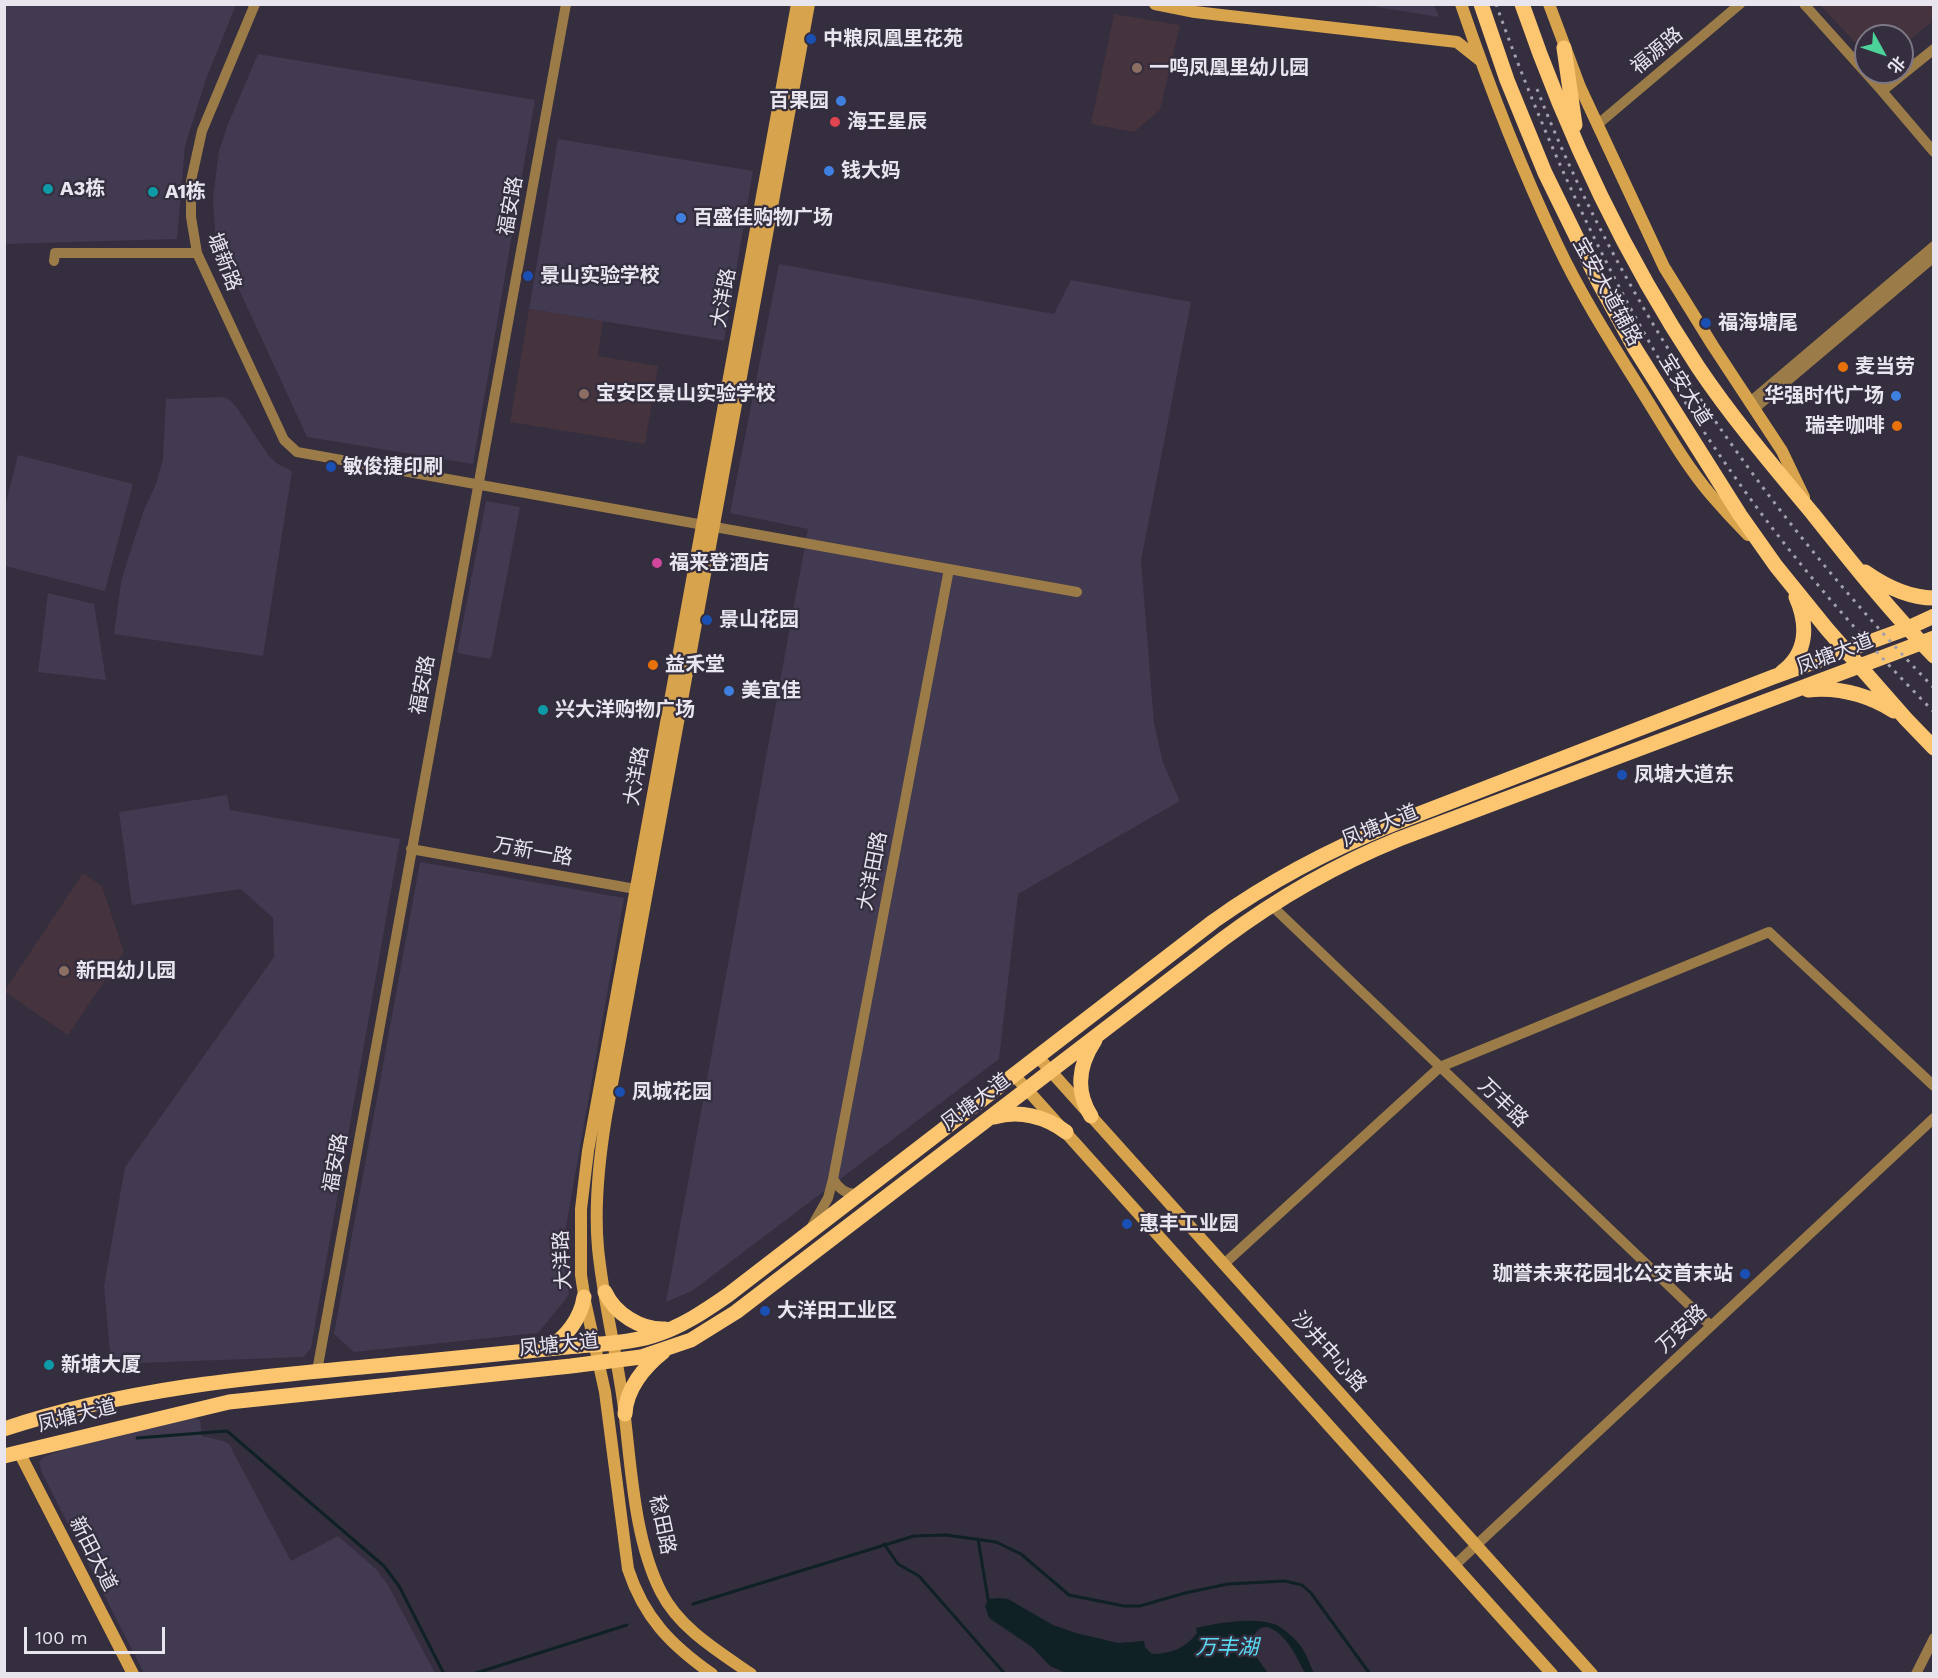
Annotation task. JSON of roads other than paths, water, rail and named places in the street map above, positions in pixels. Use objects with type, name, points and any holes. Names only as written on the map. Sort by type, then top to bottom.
[{"type":"main road","name":"宝安大道","points":[[1481,4],[1507,80],[1545,173],[1599,283],[1634,347],[1740,515],[1776,566],[1905,719],[1934,748]]},
{"type":"main road","name":"宝安大道","points":[[1522,4],[1577,143],[1609,213],[1642,276],[1680,339],[1747,434],[1908,628],[1928,641],[1934,656]]},
{"type":"main road","points":[[1564,48],[1577,143]]},
{"type":"main road","points":[[1851,562],[1901,592],[1920,598],[1934,598]]},
{"type":"main road","points":[[1773,677],[1794,661],[1801,650],[1803,639],[1804,620],[1790,583]]},
{"type":"main road","name":"凤塘大道","points":[[5,1428],[72,1408],[134,1395],[243,1379],[613,1342],[652,1336],[674,1327],[722,1299],[1214,921],[1253,894],[1308,863],[1393,824],[1773,677],[1908,628],[1934,616]]},
{"type":"main road","name":"凤塘大道","points":[[12,1454],[219,1404],[617,1360],[641,1357],[666,1350],[701,1335],[736,1312],[1223,939],[1271,905],[1323,874],[1372,850],[1793,692],[1832,675],[1860,667],[1928,641]]},
{"type":"main road","points":[[1793,692],[1816,689],[1848,692],[1879,703],[1905,719]]},
{"type":"main road","points":[[1091,1116],[1084,1105],[1081,1092],[1081,1071],[1090,1048],[1104,1030]]},
{"type":"main road","points":[[986,1121],[1000,1115],[1020,1114],[1044,1120],[1066,1132]]},
{"type":"main road","points":[[604,1292],[615,1307],[640,1324],[655,1329],[674,1327]]},
{"type":"main road","points":[[545,1349],[559,1341],[567,1332],[579,1314],[584,1297]]},
{"type":"main road","points":[[625,1414],[627,1401],[637,1380],[666,1350]]},
{"type":"main road","points":[[134,1395],[139,1422]]},
{"type":"street","name":"塘新路","points":[[255,4],[207,116],[197,146],[190,199],[197,253],[284,440],[297,452],[478,485]]},
{"type":"street","name":"福安路","points":[[317,1371],[566,4]]},
{"type":"street","name":"大洋路","points":[[594,1344],[584,1297],[580,1253],[583,1189],[642,890],[708,526],[797,4]]},
{"type":"street","name":"大洋路","points":[[708,526],[809,4]]},
{"type":"street","points":[[1155,4],[1196,12],[1457,42],[1481,61]]},
{"type":"street","name":"宝安大道辅路","points":[[1461,4],[1528,180],[1558,246],[1612,343],[1710,494],[1776,566]]},
{"type":"street","points":[[1549,4],[1564,48],[1597,125],[1664,267],[1782,451],[1811,512]]},
{"type":"street","name":"福源路","points":[[1597,125],[1740,4]]},
{"type":"street","points":[[1804,4],[1934,152]]},
{"type":"street","points":[[1882,91],[1934,49]]},
{"type":"street","points":[[1752,405],[1934,246]]},
{"type":"street","points":[[54,261],[55,253],[197,253]]},
{"type":"street","points":[[1752,405],[1934,257]]},
{"type":"street","points":[[478,485],[1077,592]]},
{"type":"street","name":"大洋田路","points":[[805,1236],[823,1207],[834,1179],[949,569]]},
{"type":"street","name":"万新一路","points":[[411,849],[642,890]]},
{"type":"street","name":"大洋路","points":[[613,1342],[597,1234],[600,1154],[642,890]]},
{"type":"street","name":"万丰路","points":[[1271,905],[1711,1326]]},
{"type":"street","points":[[1224,1264],[1440,1066],[1769,932],[1934,1086]]},
{"type":"street","name":"沙井中心路","points":[[1038,1057],[1592,1674]]},
{"type":"street","points":[[1014,1075],[1552,1674]]},
{"type":"street","name":"万安路","points":[[1455,1565],[1934,1118]]},
{"type":"street","points":[[834,1179],[839,1187],[847,1192],[860,1193]]},
{"type":"street","name":"稔田路","points":[[613,1342],[642,1534],[651,1569],[662,1594],[675,1613],[694,1632],[751,1674]]},
{"type":"street","name":"稔田路","points":[[594,1344],[605,1392],[623,1541],[632,1582],[648,1614],[662,1632],[683,1652],[712,1674]]},
{"type":"street","name":"新田大道","points":[[12,1454],[133,1674]]},
{"type":"street","points":[[1916,1674],[1934,1638]]},
{"type":"water","name":"万丰湖","points":[[988,1599],[1008,1599],[1053,1625],[1076,1633],[1118,1643],[1144,1641],[1145,1647],[1152,1654],[1165,1653],[1183,1646],[1197,1633],[1196,1628],[1235,1622],[1266,1622],[1290,1634],[1302,1648],[1314,1673],[1305,1673],[1282,1636],[1265,1627],[1257,1631],[1254,1636],[1253,1647],[1268,1673],[1066,1673],[1050,1666],[1032,1647],[989,1618],[985,1606]]},
{"type":"waterway","points":[[137,1438],[227,1431],[384,1566],[399,1586],[444,1674]]},
{"type":"waterway","points":[[693,1604],[914,1536],[946,1535],[996,1542],[1021,1554],[1069,1595],[1124,1606],[1140,1606],[1228,1584],[1285,1581],[1302,1585],[1311,1593],[1370,1674]]},
{"type":"waterway","points":[[978,1539],[988,1599]]},
{"type":"waterway","points":[[884,1544],[898,1564],[919,1576],[1005,1674]]},
{"type":"waterway","points":[[473,1674],[627,1625]]},
{"type":"railway","points":[[1496,4],[1543,126],[1570,187],[1629,306],[1696,419],[1755,505],[1803,567],[1853,626],[1934,712]]},
{"type":"railway","points":[[1537,89],[1572,171],[1612,252],[1657,331],[1706,407],[1758,481],[1814,553],[1934,688]]},
{"type":"place","name":"中粮凤凰里花苑","points":[[811,39]]},
{"type":"place","name":"一鸣凤凰里幼儿园","points":[[1137,68]]},
{"type":"place","name":"百果园","points":[[841,101]]},
{"type":"place","name":"海王星辰","points":[[835,122]]},
{"type":"place","name":"钱大妈","points":[[829,171]]},
{"type":"place","name":"A3栋","points":[[48,189]]},
{"type":"place","name":"A1栋","points":[[153,192]]},
{"type":"place","name":"百盛佳购物广场","points":[[681,218]]},
{"type":"place","name":"景山实验学校","points":[[528,276]]},
{"type":"place","name":"福海塘尾","points":[[1706,323]]},
{"type":"place","name":"麦当劳","points":[[1843,367]]},
{"type":"place","name":"宝安区景山实验学校","points":[[584,394]]},
{"type":"place","name":"华强时代广场","points":[[1896,396]]},
{"type":"place","name":"瑞幸咖啡","points":[[1897,426]]},
{"type":"place","name":"敏俊捷印刷","points":[[331,467]]},
{"type":"place","name":"福来登酒店","points":[[657,563]]},
{"type":"place","name":"景山花园","points":[[707,620]]},
{"type":"place","name":"益禾堂","points":[[653,665]]},
{"type":"place","name":"美宜佳","points":[[729,691]]},
{"type":"place","name":"兴大洋购物广场","points":[[543,710]]},
{"type":"place","name":"凤塘大道东","points":[[1622,775]]},
{"type":"place","name":"新田幼儿园","points":[[64,971]]},
{"type":"place","name":"凤城花园","points":[[620,1092]]},
{"type":"place","name":"惠丰工业园","points":[[1127,1224]]},
{"type":"place","name":"珈誉未来花园北公交首末站","points":[[1745,1274]]},
{"type":"place","name":"大洋田工业区","points":[[765,1311]]},
{"type":"place","name":"新塘大厦","points":[[49,1365]]}]
